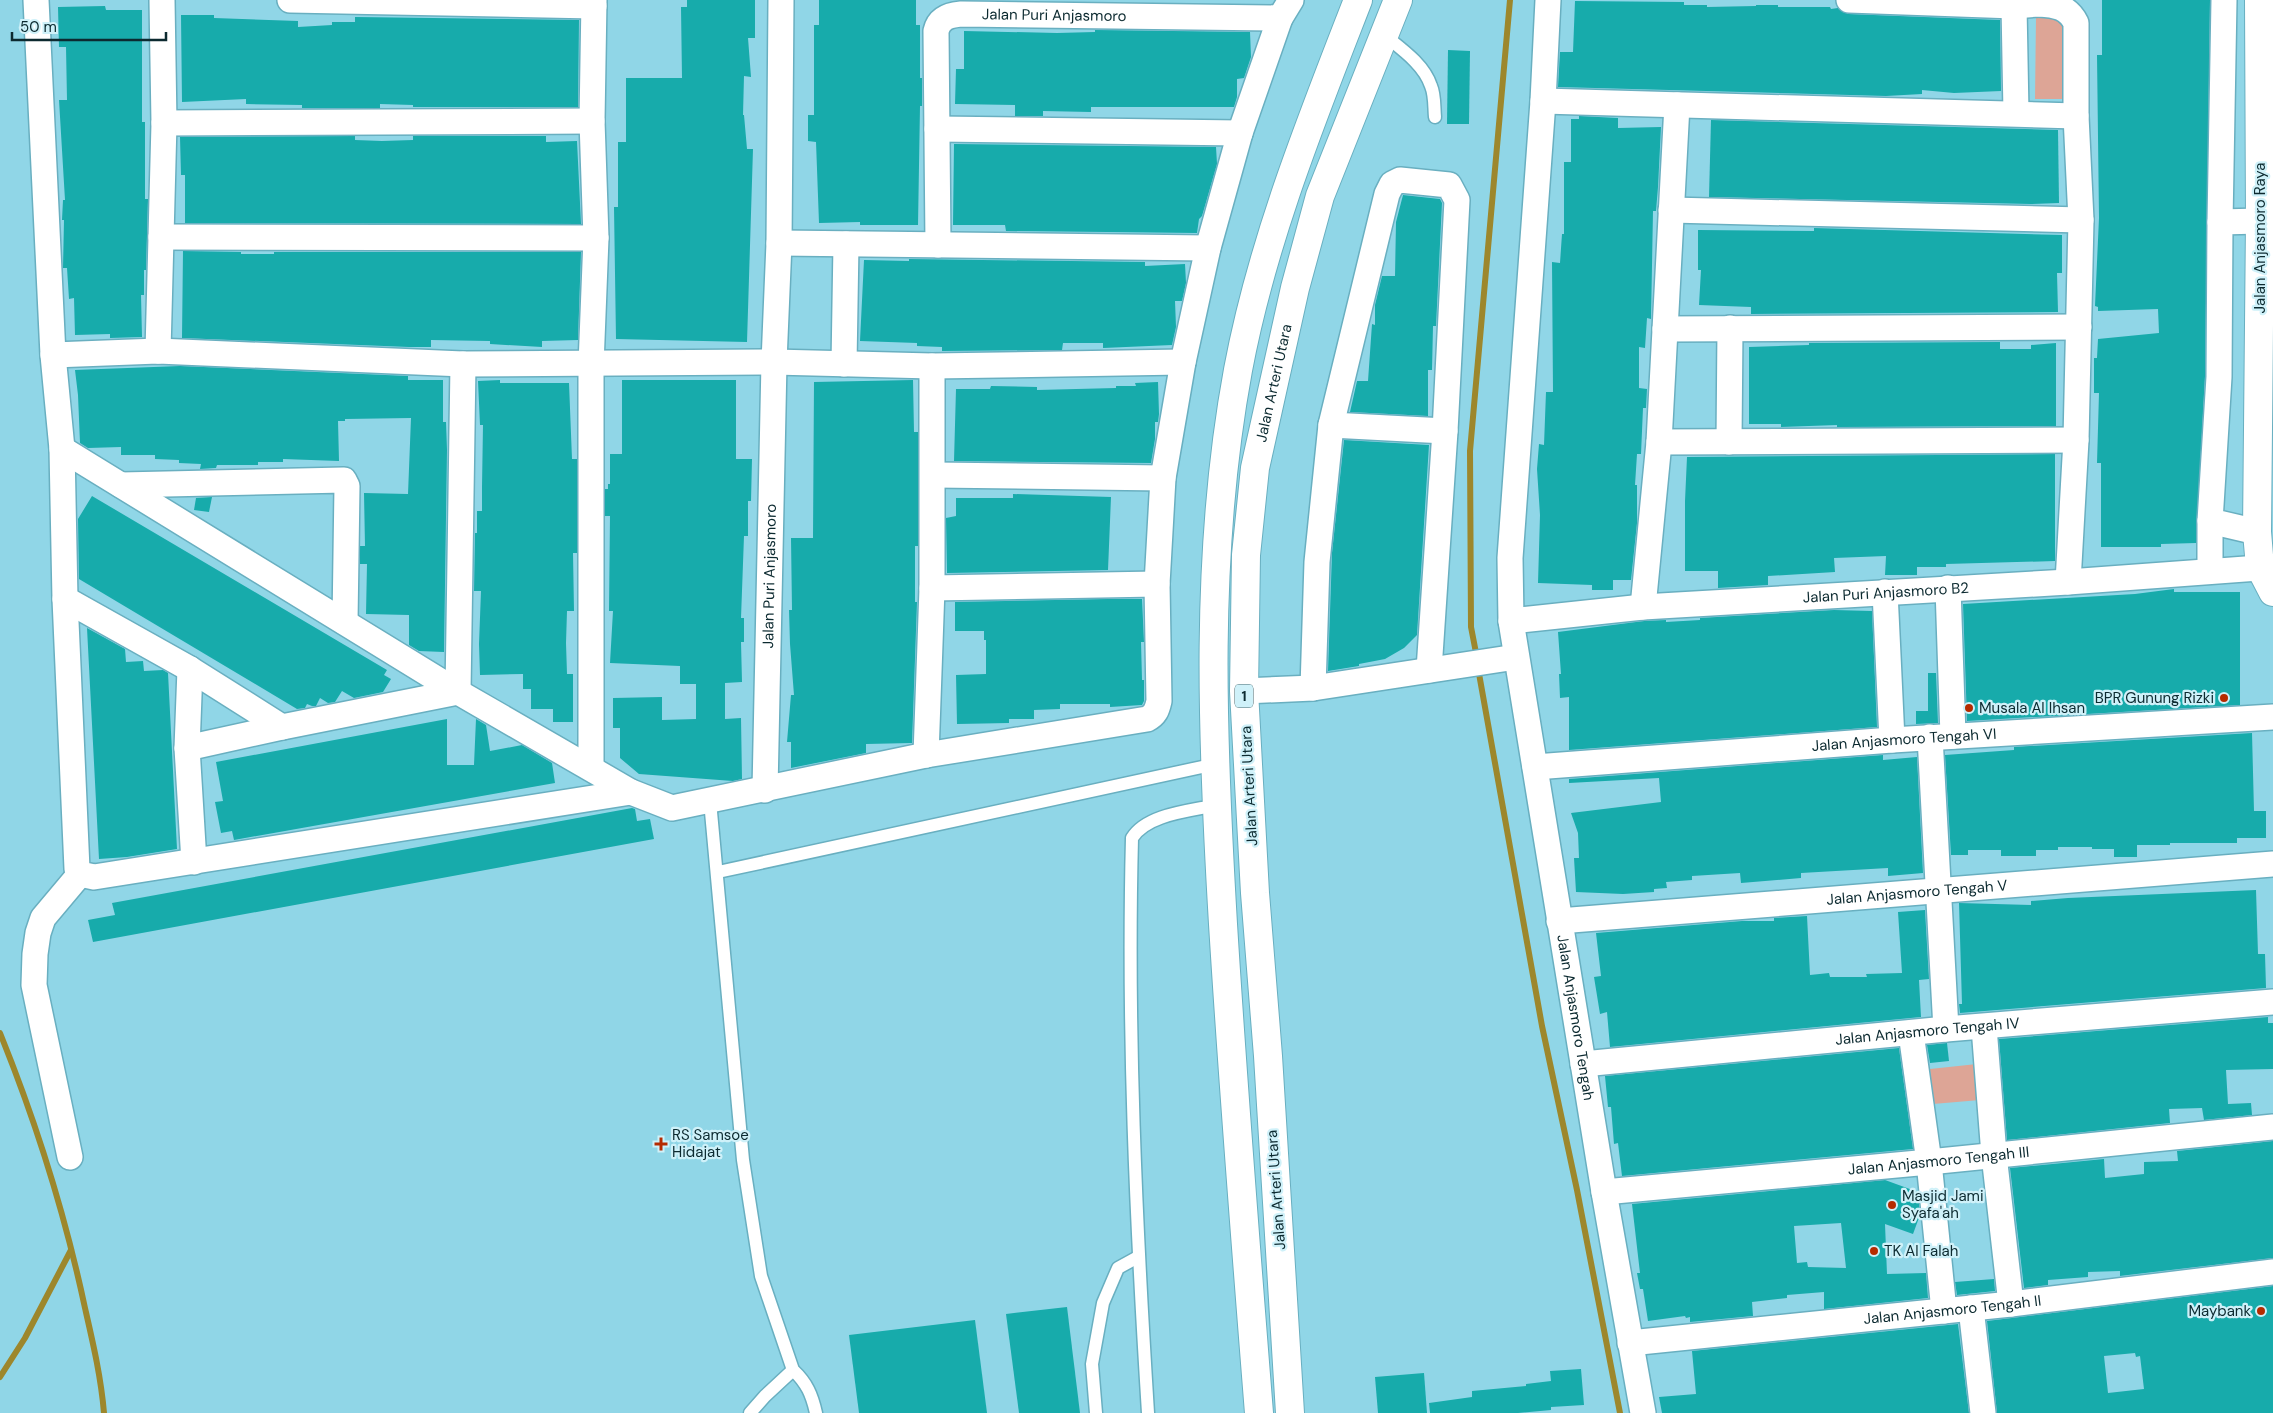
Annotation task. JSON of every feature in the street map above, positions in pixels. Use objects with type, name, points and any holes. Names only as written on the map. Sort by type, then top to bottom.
[{"type":"main road","name":"1","points":[[1258,1401],[1232,1071],[1217,805],[1212,668],[1217,528],[1238,371],[1256,292],[1284,198],[1358,0]]},
{"type":"main road","name":"Jalan Arteri Utara","points":[[1290,1413],[1268,1056],[1255,893],[1244,691],[1246,555],[1255,468],[1266,413],[1295,288],[1320,196],[1398,0]]},
{"type":"main road","name":"Jalan Anjasmoro Raya","points":[[2258,0],[2260,220],[2257,532],[2273,592]]},
{"type":"street","points":[[36,0],[53,355],[62,449],[65,599],[75,864],[80,874]]},
{"type":"street","points":[[158,351],[164,123],[162,0]]},
{"type":"street","points":[[290,0],[594,3],[592,121],[596,238],[591,364],[591,768]]},
{"type":"street","name":"Jalan Puri Anjasmoro","points":[[765,790],[774,362],[779,243],[781,0]]},
{"type":"street","name":"Jalan Anjasmoro Tengah","points":[[1548,0],[1543,101],[1510,558],[1511,621],[1507,658],[1535,767],[1604,1192],[1643,1413]]},
{"type":"street","points":[[1848,0],[2014,6],[2039,2],[2058,5],[2072,14],[2076,23],[2076,116],[2081,220],[2076,440],[2068,582]]},
{"type":"street","points":[[2210,571],[2210,522],[2219,378],[2224,0]]},
{"type":"street","points":[[2014,6],[2016,112]]},
{"type":"street","points":[[62,449],[458,692],[631,792],[672,808],[926,755],[1147,719],[1157,709],[1158,701],[1158,584],[1163,478],[1183,362],[1208,248],[1240,133],[1285,9]]},
{"type":"street","name":"Jalan Puri Anjasmoro","points":[[938,245],[936,31],[937,25],[947,17],[961,14],[1285,9]]},
{"type":"street","points":[[1543,101],[2016,112],[2076,116]]},
{"type":"street","points":[[1644,607],[1659,442],[1677,105]]},
{"type":"street","points":[[164,123],[592,121]]},
{"type":"street","points":[[937,129],[1240,133]]},
{"type":"street","points":[[1313,688],[1317,562],[1331,425],[1387,194],[1392,184],[1400,180],[1449,184],[1457,200],[1445,431],[1437,669]]},
{"type":"street","points":[[1671,210],[2081,220]]},
{"type":"street","points":[[2220,222],[2260,220]]},
{"type":"street","points":[[161,236],[596,238]]},
{"type":"street","points":[[779,243],[1208,248]]},
{"type":"street","points":[[844,364],[846,244]]},
{"type":"street","points":[[1664,328],[2079,327]]},
{"type":"street","points":[[1729,442],[1730,328]]},
{"type":"street","points":[[53,355],[158,351],[463,364],[774,362],[932,366],[1183,362]]},
{"type":"street","points":[[458,692],[463,364]]},
{"type":"street","points":[[926,755],[934,475],[932,366]]},
{"type":"street","points":[[1331,425],[1445,431]]},
{"type":"street","points":[[1659,442],[2076,440]]},
{"type":"street","points":[[934,475],[1163,478]]},
{"type":"street","points":[[121,485],[344,480],[347,486],[345,622]]},
{"type":"street","points":[[2210,522],[2257,532]]},
{"type":"street","name":"Jalan Puri Anjasmoro B2","points":[[1511,621],[1644,607],[2068,582],[2267,567]]},
{"type":"street","points":[[932,588],[1158,584]]},
{"type":"street","points":[[1946,1029],[1938,891],[1948,588]]},
{"type":"street","points":[[1885,592],[1892,740]]},
{"type":"street","points":[[65,599],[190,668],[282,727]]},
{"type":"street","points":[[1244,691],[1313,688],[1507,658]]},
{"type":"street","points":[[190,668],[187,748],[194,862]]},
{"type":"street","points":[[187,748],[458,692]]},
{"type":"street","name":"Jalan Anjasmoro Tengah VI","points":[[1535,767],[1892,740],[2273,716]]},
{"type":"street","points":[[80,874],[94,877],[631,792]]},
{"type":"street","name":"Jalan Anjasmoro Tengah V","points":[[1559,920],[2273,864]]},
{"type":"street","points":[[70,1157],[34,985],[35,954],[43,918],[80,874]]},
{"type":"street","name":"Jalan Anjasmoro Tengah IV","points":[[1583,1064],[1946,1029],[2273,1002]]},
{"type":"street","points":[[1984,1026],[1994,1155],[2011,1304]]},
{"type":"street","points":[[1911,1033],[1929,1162],[1944,1311]]},
{"type":"street","name":"Jalan Anjasmoro Tengah III","points":[[1604,1192],[1929,1162],[2273,1127]]},
{"type":"street","name":"Jalan Anjasmoro Tengah II","points":[[1630,1343],[2011,1304],[2273,1272]]},
{"type":"street","points":[[1971,1308],[1983,1413]]},
{"type":"lane","points":[[1383,34],[1409,56],[1425,74],[1432,86],[1435,117]]},
{"type":"lane","points":[[718,872],[1216,764]]},
{"type":"lane","points":[[710,801],[743,1160],[761,1276],[793,1370],[803,1379],[812,1396],[816,1413]]},
{"type":"lane","points":[[1148,1413],[1138,1257],[1129,927],[1132,838],[1137,830],[1152,820],[1217,805]]},
{"type":"lane","points":[[1096,1413],[1092,1364],[1102,1303],[1118,1268],[1138,1257]]},
{"type":"lane","points":[[750,1413],[793,1370]]},
{"type":"shaded area","points":[[2036,18],[2063,18],[2063,99],[2035,99]]},
{"type":"shaded area","points":[[1977,1064],[1980,1100],[1933,1104],[1930,1069]]},
{"type":"building","points":[[687,0],[755,0],[755,38],[748,38],[751,77],[744,76],[743,115],[747,149],[753,149],[747,342],[616,339],[614,207],[618,207],[618,142],[626,142],[626,78],[682,78],[681,7],[687,7]]},
{"type":"building","points":[[819,0],[916,0],[916,25],[920,25],[920,78],[922,78],[918,225],[860,225],[860,222],[819,223],[816,142],[808,141],[808,115],[814,115],[814,25],[819,25]]},
{"type":"building","points":[[2102,0],[2210,0],[2205,376],[2196,543],[2161,544],[2161,547],[2101,547],[2101,463],[2097,463],[2099,393],[2094,393],[2094,358],[2097,358],[2098,339],[2159,333],[2158,309],[2098,311],[2098,307],[2095,306],[2099,218],[2097,55],[2102,55]]},
{"type":"building","points":[[1575,1],[1684,2],[1684,5],[1707,5],[1707,7],[1778,5],[1778,7],[1830,7],[1831,9],[1838,8],[1848,14],[2000,20],[2001,91],[1954,93],[1922,90],[1922,94],[1886,96],[1558,87],[1560,52],[1573,52]]},
{"type":"building","points":[[105,6],[106,10],[142,10],[142,122],[145,122],[145,199],[148,199],[146,270],[144,270],[144,295],[141,295],[142,337],[110,338],[110,334],[75,335],[74,298],[69,299],[67,268],[63,268],[64,220],[62,220],[63,200],[65,200],[59,100],[67,100],[66,47],[59,47],[58,7]]},
{"type":"building","points":[[181,15],[214,15],[214,18],[298,21],[298,27],[332,25],[332,22],[355,22],[355,17],[579,20],[578,107],[413,107],[413,105],[380,104],[380,108],[302,108],[302,105],[246,104],[246,99],[182,102]]},
{"type":"building","points":[[1095,30],[1250,32],[1251,57],[1244,78],[1237,79],[1237,97],[1234,107],[1091,107],[1091,112],[1043,111],[1043,116],[1015,116],[1015,105],[955,104],[956,69],[964,69],[964,31],[1057,33],[1095,32]]},
{"type":"building","points":[[1448,50],[1470,51],[1469,124],[1447,124]]},
{"type":"building","points":[[1579,116],[1618,118],[1618,128],[1661,127],[1656,211],[1653,211],[1651,319],[1647,318],[1645,348],[1639,347],[1639,388],[1647,389],[1646,408],[1643,408],[1641,454],[1637,454],[1635,485],[1637,485],[1637,523],[1631,580],[1613,580],[1613,590],[1592,590],[1592,585],[1538,583],[1540,515],[1537,469],[1539,444],[1544,445],[1546,392],[1553,392],[1552,262],[1560,263],[1562,234],[1564,234],[1564,162],[1571,162],[1571,119],[1579,119]]},
{"type":"building","points":[[1711,120],[2058,130],[2059,203],[1709,197]]},
{"type":"building","points":[[355,136],[355,140],[382,141],[413,140],[413,136],[546,136],[546,142],[577,141],[581,224],[185,223],[185,175],[181,175],[180,137]]},
{"type":"building","points":[[954,144],[1216,147],[1217,164],[1202,216],[1199,219],[1197,233],[1006,231],[1005,225],[953,225]]},
{"type":"building","points":[[1403,195],[1440,199],[1442,203],[1436,326],[1433,326],[1432,370],[1428,370],[1428,416],[1350,412],[1357,381],[1368,381],[1372,324],[1375,325],[1375,305],[1382,276],[1395,276],[1396,222]]},
{"type":"building","points":[[1814,228],[2062,235],[2062,273],[2057,273],[2058,312],[1751,314],[1751,307],[1699,305],[1701,270],[1698,270],[1698,230],[1814,231]]},
{"type":"building","points":[[183,251],[241,252],[241,254],[274,254],[274,252],[581,252],[578,340],[542,341],[542,347],[490,344],[490,341],[431,340],[431,347],[409,347],[182,338]]},
{"type":"building","points":[[909,259],[1145,262],[1145,266],[1185,264],[1186,283],[1182,301],[1175,301],[1176,327],[1172,345],[1103,348],[1103,343],[1063,343],[1062,350],[942,351],[942,347],[917,346],[917,343],[860,341],[864,260],[909,261]]},
{"type":"building","points":[[2000,342],[2000,349],[2031,349],[2031,345],[2056,343],[2056,426],[1837,427],[1837,425],[1781,427],[1781,424],[1749,424],[1749,347],[1809,345],[1809,343]]},
{"type":"building","points":[[180,366],[408,376],[408,380],[443,380],[443,422],[446,422],[447,450],[444,652],[419,651],[409,645],[409,615],[366,614],[367,564],[360,564],[360,546],[365,546],[364,493],[408,494],[411,418],[345,419],[345,421],[338,421],[339,461],[283,459],[283,462],[258,462],[258,465],[217,465],[216,468],[200,469],[201,464],[179,463],[179,460],[155,459],[155,455],[121,455],[121,447],[88,448],[80,443],[75,370]]},
{"type":"building","points":[[500,380],[500,383],[569,383],[572,459],[577,459],[577,553],[573,553],[574,611],[567,611],[566,643],[567,674],[573,674],[573,722],[553,722],[553,709],[531,709],[531,689],[523,689],[523,674],[480,675],[481,591],[474,591],[477,511],[482,511],[483,425],[480,425],[478,381]]},
{"type":"building","points":[[622,380],[736,380],[736,459],[752,459],[751,501],[748,501],[748,536],[744,536],[741,618],[744,618],[744,642],[741,642],[742,682],[725,683],[725,719],[741,718],[742,779],[733,781],[639,774],[620,758],[620,728],[613,728],[613,698],[662,697],[662,720],[696,719],[696,684],[680,684],[680,666],[610,663],[613,611],[609,611],[610,516],[605,516],[605,489],[608,489],[608,484],[610,484],[610,454],[622,454]]},
{"type":"building","points":[[913,380],[914,432],[918,432],[918,546],[915,546],[915,602],[917,602],[912,743],[866,744],[866,753],[791,768],[791,742],[787,742],[791,695],[794,695],[789,610],[792,610],[791,538],[813,538],[814,382]]},
{"type":"building","points":[[1158,382],[1159,414],[1158,422],[1155,422],[1155,439],[1151,463],[954,461],[956,389],[990,389],[991,386],[1037,387],[1037,390],[1116,388],[1116,386],[1136,386],[1135,383]]},
{"type":"building","points":[[1344,440],[1429,445],[1417,635],[1404,648],[1385,659],[1328,671],[1332,553]]},
{"type":"building","points":[[2055,454],[2055,561],[1946,564],[1946,567],[1917,567],[1917,575],[1885,575],[1886,556],[1834,558],[1835,572],[1768,576],[1768,585],[1718,588],[1718,571],[1685,571],[1687,457]]},
{"type":"building","points":[[1013,494],[1111,497],[1108,570],[947,573],[946,518],[956,516],[956,498],[1013,498]]},
{"type":"building","points":[[92,496],[387,670],[384,675],[391,679],[383,692],[354,698],[342,691],[335,702],[328,703],[320,698],[316,706],[307,704],[305,708],[297,709],[79,579],[78,519]]},
{"type":"building","points":[[212,497],[209,512],[194,510],[196,498]]},
{"type":"building","points":[[2174,589],[2174,592],[2240,592],[2240,705],[1967,721],[1963,604],[2135,594]]},
{"type":"building","points":[[1142,599],[1144,642],[1141,642],[1144,701],[1142,705],[1110,707],[1110,704],[1060,704],[1060,709],[1034,710],[1034,719],[1009,719],[1009,723],[957,724],[956,675],[986,674],[986,640],[984,640],[984,631],[955,631],[955,602]]},
{"type":"building","points":[[1834,610],[1872,611],[1877,727],[1569,750],[1569,697],[1560,698],[1559,674],[1561,674],[1558,632],[1644,621],[1666,620],[1666,622],[1700,620],[1700,618]]},
{"type":"building","points":[[87,628],[125,649],[126,662],[143,661],[144,671],[163,670],[168,673],[177,849],[127,857],[99,859]]},
{"type":"building","points":[[1928,673],[1936,673],[1938,723],[1916,724],[1916,711],[1928,711]]},
{"type":"building","points":[[447,719],[447,765],[474,765],[476,719],[486,725],[490,751],[522,745],[552,763],[555,783],[234,840],[232,831],[221,833],[215,802],[223,801],[216,762]]},
{"type":"building","points":[[2252,733],[2254,811],[2266,811],[2266,838],[2237,838],[2237,843],[2137,845],[2137,857],[2114,857],[2114,849],[2092,849],[2092,847],[2058,847],[2058,850],[2036,850],[2036,856],[2001,856],[2001,850],[1968,850],[1968,855],[1951,855],[1945,755],[2014,750],[2014,747]]},
{"type":"building","points":[[1883,755],[1883,760],[1917,757],[1923,873],[1888,876],[1888,868],[1801,873],[1801,878],[1741,883],[1740,873],[1692,876],[1692,880],[1666,882],[1667,888],[1654,889],[1654,892],[1623,894],[1576,892],[1574,858],[1579,858],[1578,833],[1571,813],[1661,802],[1659,778],[1569,783],[1569,779]]},
{"type":"building","points":[[632,808],[635,809],[637,821],[650,819],[654,839],[93,942],[88,920],[115,915],[112,903]]},
{"type":"building","points":[[2256,890],[2258,954],[2265,954],[2266,988],[1960,1013],[1959,1004],[1962,1004],[1959,903],[2031,905],[2031,901],[2068,898]]},
{"type":"building","points":[[1925,910],[1929,979],[1919,980],[1921,1017],[1610,1047],[1607,1012],[1600,1014],[1594,977],[1601,976],[1596,933],[1742,921],[1774,921],[1774,918],[1807,916],[1810,975],[1829,973],[1830,977],[1867,977],[1866,974],[1902,973],[1898,912]]},
{"type":"building","points":[[2268,1017],[2268,1023],[2273,1023],[2273,1069],[2226,1070],[2228,1104],[2251,1103],[2252,1115],[2204,1120],[2202,1108],[2169,1109],[2170,1123],[2007,1140],[1999,1039]]},
{"type":"building","points":[[1947,1043],[1949,1061],[1930,1063],[1927,1045]]},
{"type":"building","points":[[1899,1048],[1913,1149],[1622,1176],[1618,1143],[1614,1144],[1611,1107],[1608,1107],[1605,1076]]},
{"type":"building","points":[[2273,1141],[2273,1258],[2120,1276],[2120,1271],[2088,1272],[2088,1277],[2048,1280],[2048,1285],[2024,1288],[2010,1168],[2104,1159],[2105,1178],[2144,1174],[2144,1162],[2178,1161],[2177,1151]]},
{"type":"building","points":[[1885,1180],[1918,1192],[1920,1215],[1913,1234],[1885,1224],[1887,1274],[1926,1273],[1928,1298],[1824,1309],[1824,1292],[1787,1295],[1787,1298],[1752,1302],[1753,1316],[1690,1322],[1690,1317],[1686,1318],[1685,1316],[1648,1321],[1643,1289],[1640,1289],[1637,1273],[1640,1273],[1632,1204]],"holes":[[[1841,1223],[1846,1268],[1808,1267],[1807,1262],[1797,1263],[1794,1226]]]},
{"type":"building","points":[[1994,1279],[1995,1291],[1957,1295],[1955,1282]]},
{"type":"building","points":[[2273,1286],[2273,1413],[1997,1413],[1987,1321]],"holes":[[[2135,1353],[2136,1357],[2140,1356],[2144,1389],[2108,1393],[2104,1356]]]},
{"type":"building","points":[[1067,1307],[1080,1413],[1019,1413],[1006,1314]]},
{"type":"building","points":[[975,1320],[987,1413],[859,1413],[849,1335]]},
{"type":"building","points":[[1958,1324],[1969,1413],[1662,1413],[1659,1397],[1696,1394],[1692,1351]]},
{"type":"building","points":[[1581,1369],[1584,1405],[1551,1407],[1551,1410],[1518,1413],[1430,1413],[1429,1403],[1472,1397],[1472,1391],[1526,1386],[1526,1384],[1551,1381],[1550,1371]]},
{"type":"building","points":[[1424,1373],[1427,1413],[1378,1413],[1375,1377]]},
{"type":"waterway","points":[[1477,658],[1471,627],[1470,451],[1510,0]]},
{"type":"waterway","points":[[1478,668],[1542,1026],[1577,1190],[1620,1413]]},
{"type":"waterway","points":[[0,1033],[26,1100],[59,1203],[94,1347],[104,1413]]},
{"type":"waterway","points":[[0,1377],[25,1338],[71,1250]]},
{"type":"place","name":"BPR Gunung Rizki","points":[[2224,698]]},
{"type":"place","name":"Musala Al Ihsan","points":[[1969,708]]},
{"type":"place","name":"RS Samsoe Hidajat","points":[[661,1144]]},
{"type":"place","name":"Masjid Jami Syafa'ah","points":[[1892,1205]]},
{"type":"place","name":"TK Al Falah","points":[[1874,1251]]},
{"type":"place","name":"Maybank","points":[[2261,1311]]}]
